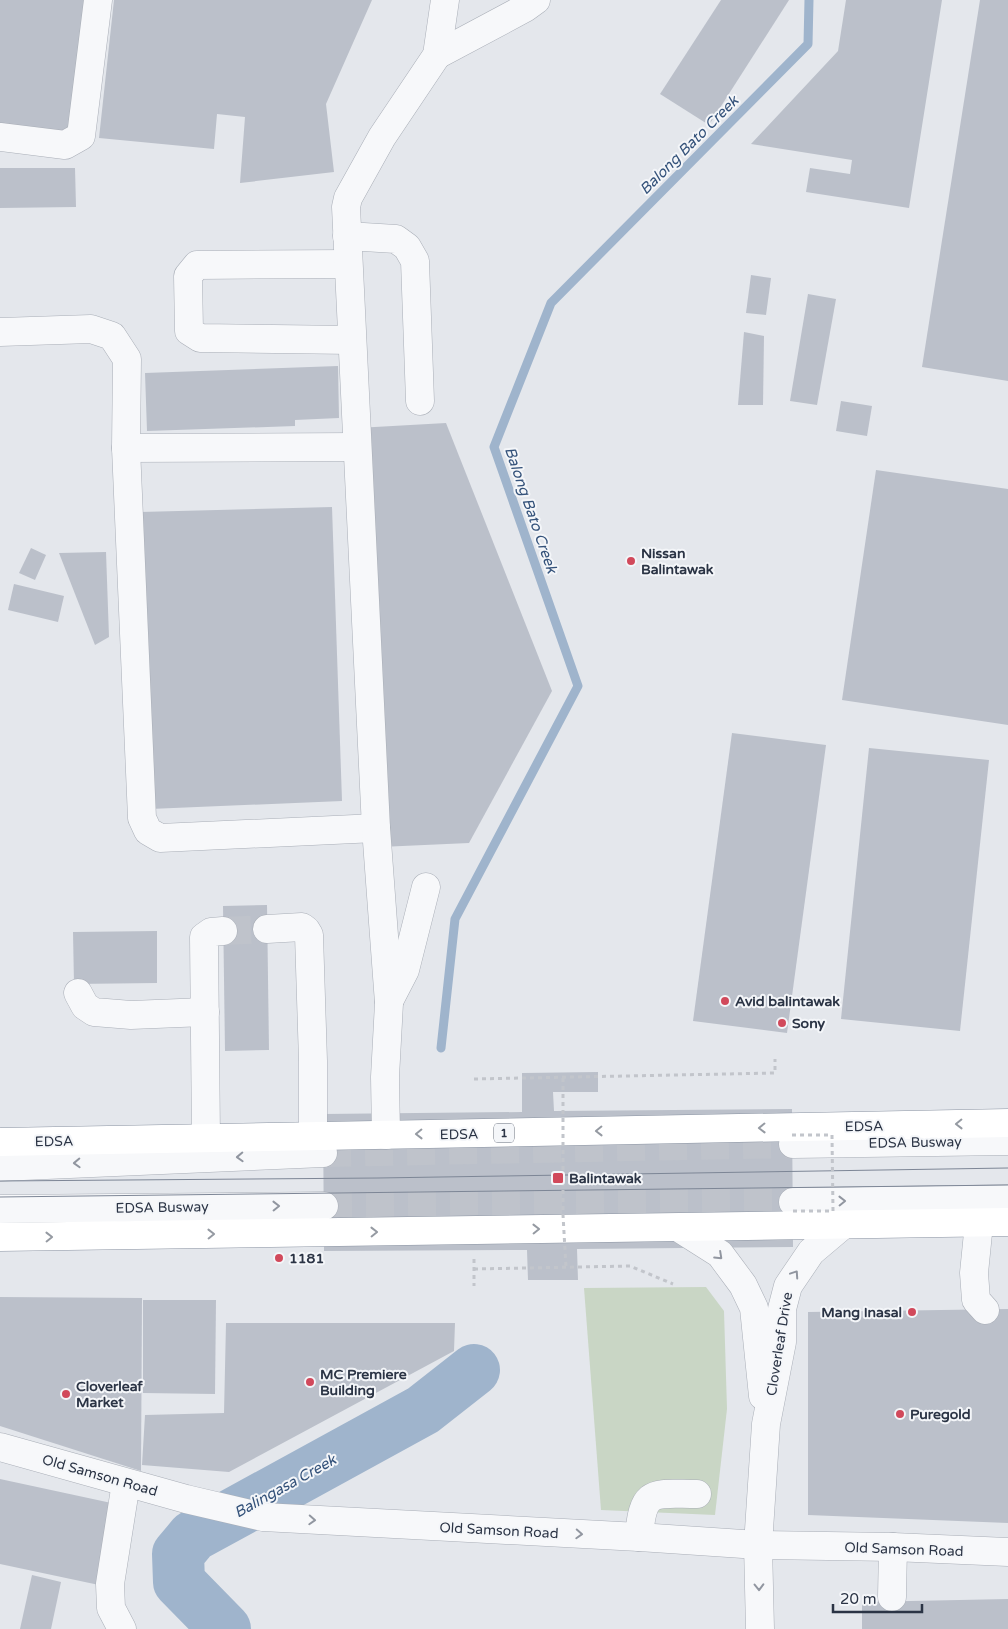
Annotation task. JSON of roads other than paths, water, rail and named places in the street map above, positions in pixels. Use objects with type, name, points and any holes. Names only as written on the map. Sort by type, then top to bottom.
[{"type":"highway","name":"EDSA","points":[[0,1142],[206,1138],[318,1145],[386,1135],[1008,1122]]},
{"type":"highway","points":[[0,1237],[1008,1222]]},
{"type":"street","points":[[0,137],[65,145],[81,136],[98,0]]},
{"type":"street","points":[[386,1135],[385,1077],[389,1002],[376,828],[346,207],[348,198],[382,137],[437,55],[445,0]]},
{"type":"street","points":[[437,55],[525,8],[536,0]]},
{"type":"street","points":[[347,236],[396,238],[407,247],[415,260],[420,401]]},
{"type":"street","points":[[348,264],[197,265],[188,276],[189,331],[200,338],[352,340]]},
{"type":"street","points":[[0,332],[91,329],[112,336],[127,359],[126,448],[142,818],[148,831],[160,838],[376,828]]},
{"type":"street","points":[[126,448],[357,447]]},
{"type":"street","points":[[389,1002],[405,970],[426,887]]},
{"type":"street","points":[[0,1167],[318,1145],[309,935],[302,927],[267,929]]},
{"type":"street","points":[[206,1138],[204,937],[211,932],[222,931]]},
{"type":"street","points":[[78,993],[85,1006],[94,1012],[131,1015],[205,1012]]},
{"type":"street","name":"EDSA Busway","points":[[792,1140],[1008,1141]]},
{"type":"street","points":[[793,1207],[1008,1199]]},
{"type":"street","name":"EDSA Busway","points":[[0,1209],[324,1206]]},
{"type":"street","points":[[979,1223],[974,1272],[976,1300],[985,1310]]},
{"type":"street","name":"Cloverleaf Drive","points":[[760,1629],[758,1545],[766,1424],[782,1342],[782,1309],[788,1286],[811,1252],[842,1225]]},
{"type":"street","name":"Cloverleaf Drive","points":[[679,1228],[720,1254],[744,1285],[754,1308],[766,1424]]},
{"type":"street","name":"Old Samson Road","points":[[0,1447],[186,1500],[263,1517],[758,1545],[894,1547],[1008,1552]]},
{"type":"street","points":[[122,1629],[111,1608],[110,1584],[126,1483]]},
{"type":"street","points":[[639,1537],[641,1514],[646,1502],[655,1495],[697,1494]]},
{"type":"street","points":[[892,1597],[894,1547]]},
{"type":"waterway","name":"Balong Bato Creek","points":[[441,1048],[455,919],[578,686],[494,447],[551,303],[808,44],[809,0]]},
{"type":"waterway","name":"Balingasa Creek","points":[[225,1629],[179,1582],[178,1554],[193,1536],[423,1410],[474,1370]]},
{"type":"tunnel","points":[[223,931],[267,929]]},
{"type":"tunnel","points":[[323,1153],[793,1144]]},
{"type":"tunnel","points":[[324,1206],[793,1202]]},
{"type":"tram line","points":[[0,1181],[378,1178],[1008,1168]]},
{"type":"tram line","points":[[0,1197],[1008,1185]]},
{"type":"place","name":"Nissan Balintawak","points":[[631,561]]},
{"type":"place","name":"Avid balintawak","points":[[725,1001]]},
{"type":"place","name":"Sony","points":[[782,1023]]},
{"type":"place","name":"Balintawak","points":[[558,1178]]},
{"type":"place","name":"1181","points":[[279,1258]]},
{"type":"place","name":"Mang Inasal","points":[[912,1312]]},
{"type":"place","name":"MC Premiere Building","points":[[310,1382]]},
{"type":"place","name":"Cloverleaf Market","points":[[66,1394]]},
{"type":"place","name":"Puregold","points":[[900,1414]]}]
